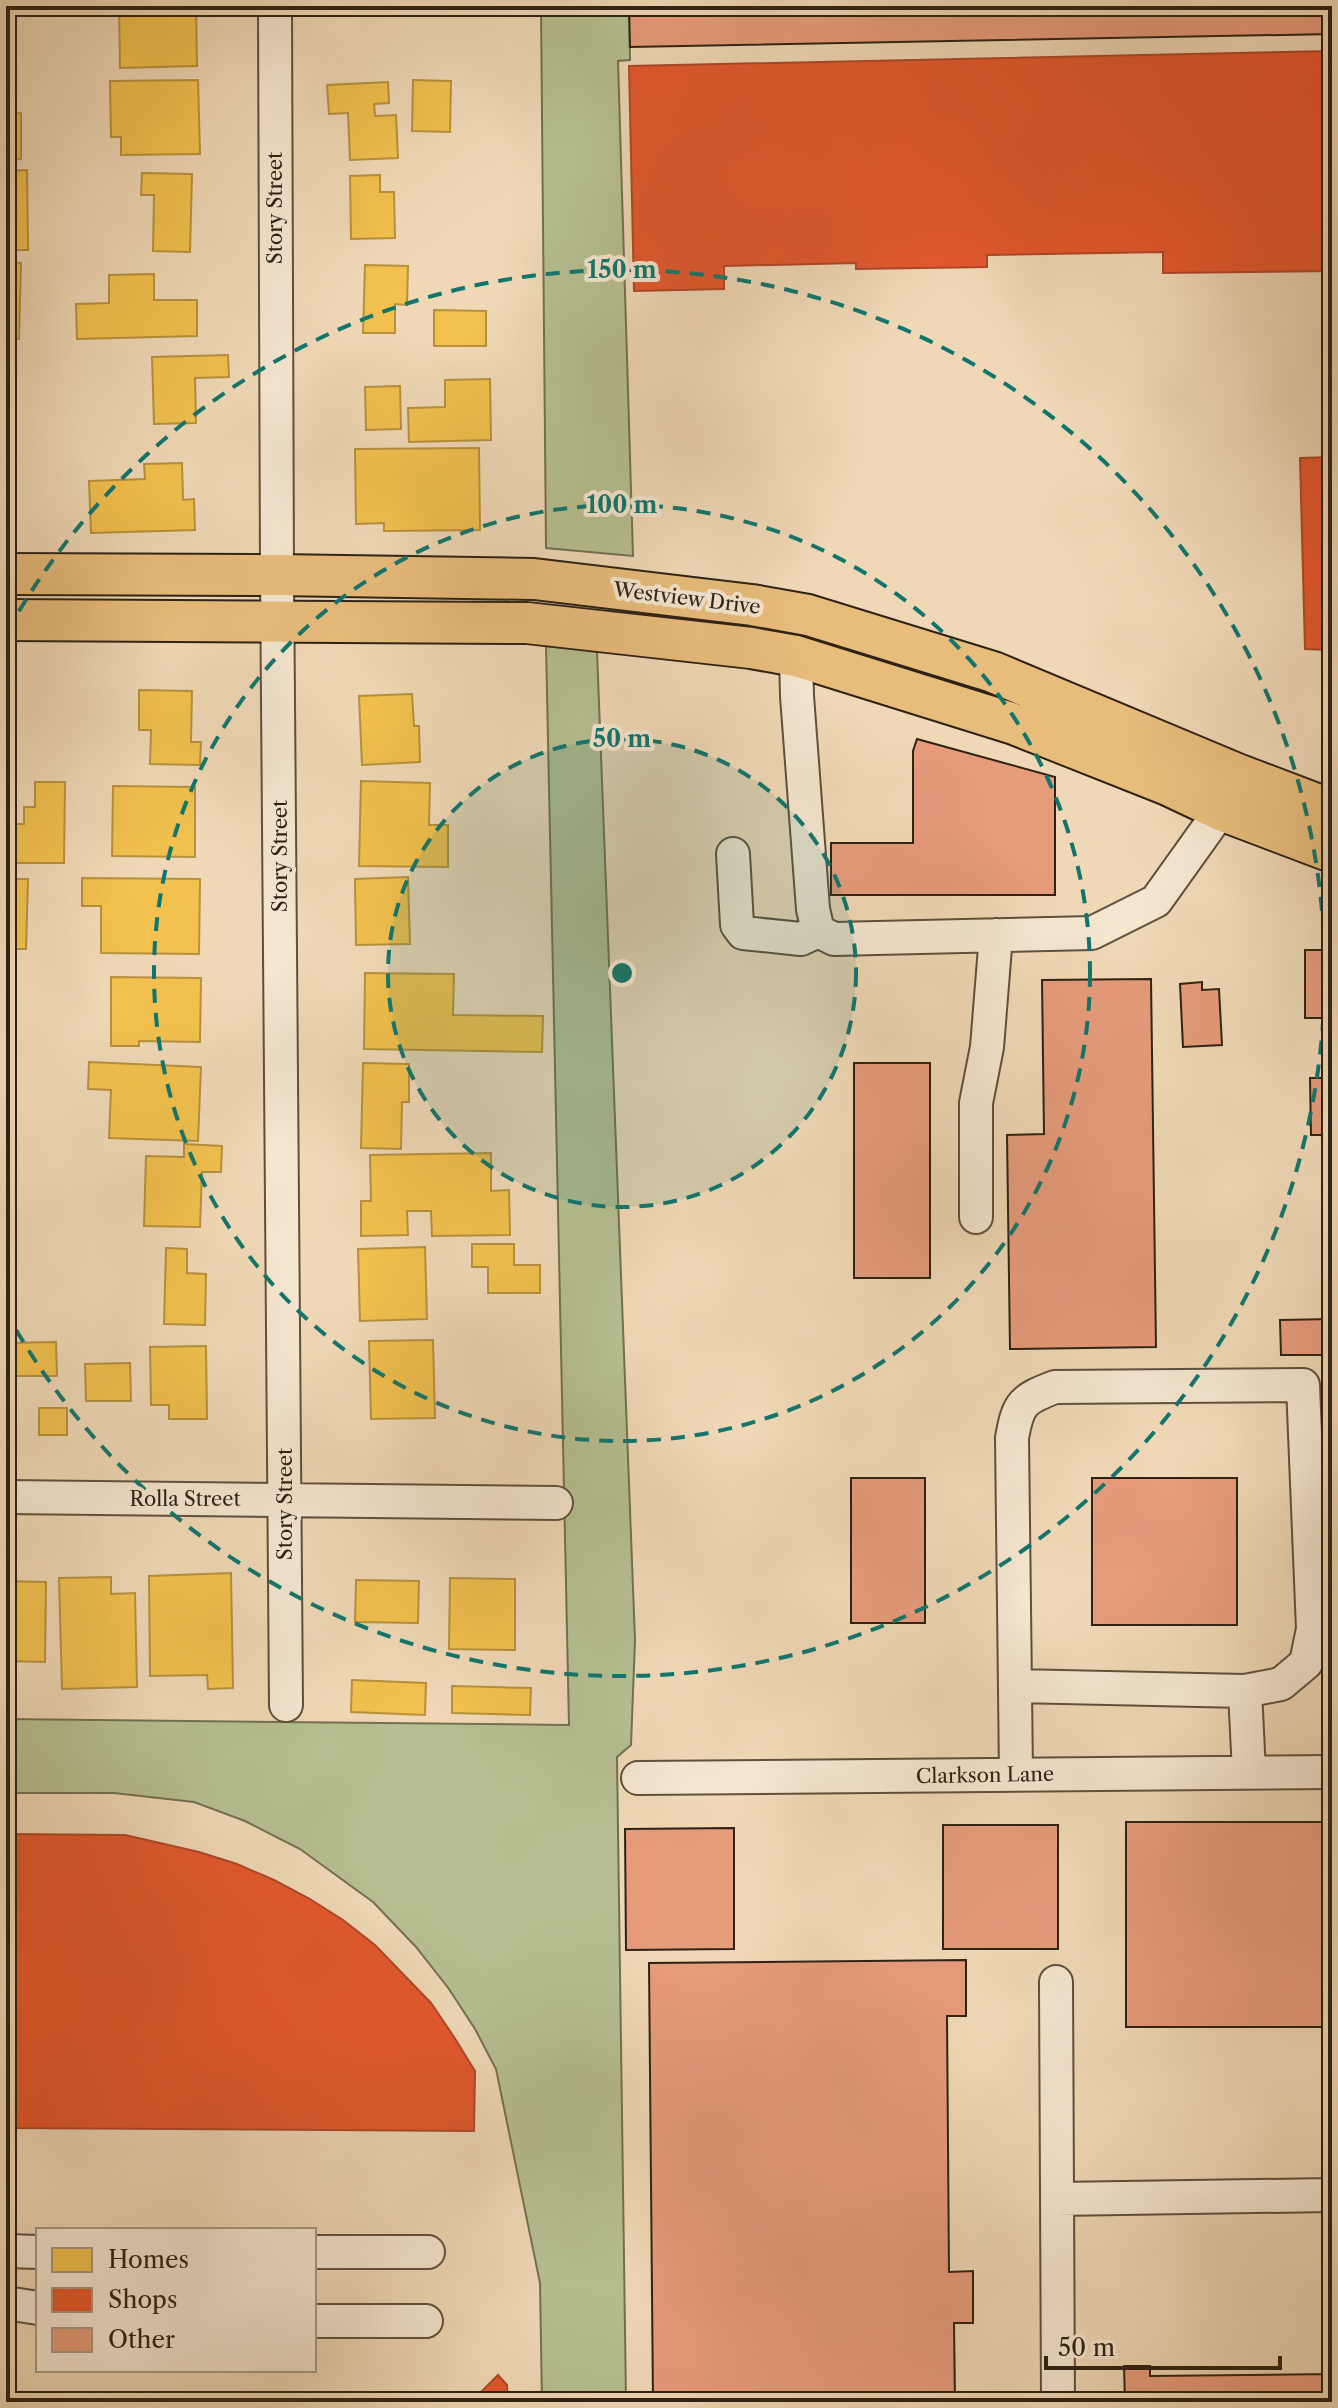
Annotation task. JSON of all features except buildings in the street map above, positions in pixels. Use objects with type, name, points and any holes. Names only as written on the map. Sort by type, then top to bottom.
[{"type":"main road","name":"Westview Drive","points":[[6,574],[534,579],[752,605],[808,615],[993,672],[1237,774],[1332,810]]},
{"type":"main road","name":"Westview Drive","points":[[6,620],[527,623],[751,648],[796,656],[1014,724],[1168,785],[1221,810],[1332,852]]},
{"type":"street","name":"Story Street","points":[[275,6],[286,1705]]},
{"type":"street","points":[[796,656],[813,909],[818,931]]},
{"type":"street","points":[[818,931],[834,939],[1092,933],[1156,901],[1221,810]]},
{"type":"street","points":[[733,854],[737,925],[743,933],[801,939],[818,931]]},
{"type":"street","points":[[976,1217],[976,1103],[987,1047],[996,935]]},
{"type":"street","points":[[1015,1686],[1245,1691],[1281,1684],[1306,1663],[1313,1629],[1303,1385],[1055,1387],[1029,1397],[1016,1415],[1012,1438],[1016,1774]]},
{"type":"street","name":"Rolla Street","points":[[6,1497],[556,1503]]},
{"type":"street","points":[[1245,1691],[1249,1772]]},
{"type":"street","name":"Clarkson Lane","points":[[638,1778],[1332,1772]]},
{"type":"street","points":[[1056,1982],[1058,2402]]},
{"type":"street","points":[[1057,2199],[1332,2195]]},
{"type":"street","points":[[6,2251],[36,2252]]},
{"type":"street","points":[[316,2252],[428,2252]]},
{"type":"street","points":[[6,2303],[36,2308]]},
{"type":"street","points":[[316,2321],[426,2321]]},
{"type":"green space","points":[[541,6],[629,6],[630,60],[618,61],[633,556],[546,548]]},
{"type":"green space","points":[[546,646],[597,651],[635,1640],[631,1745],[617,1757],[626,2402],[542,2402],[540,2283],[496,2069],[449,1989],[416,1947],[373,1902],[300,1849],[245,1821],[194,1802],[114,1793],[6,1793],[6,1719],[569,1725]]}]
